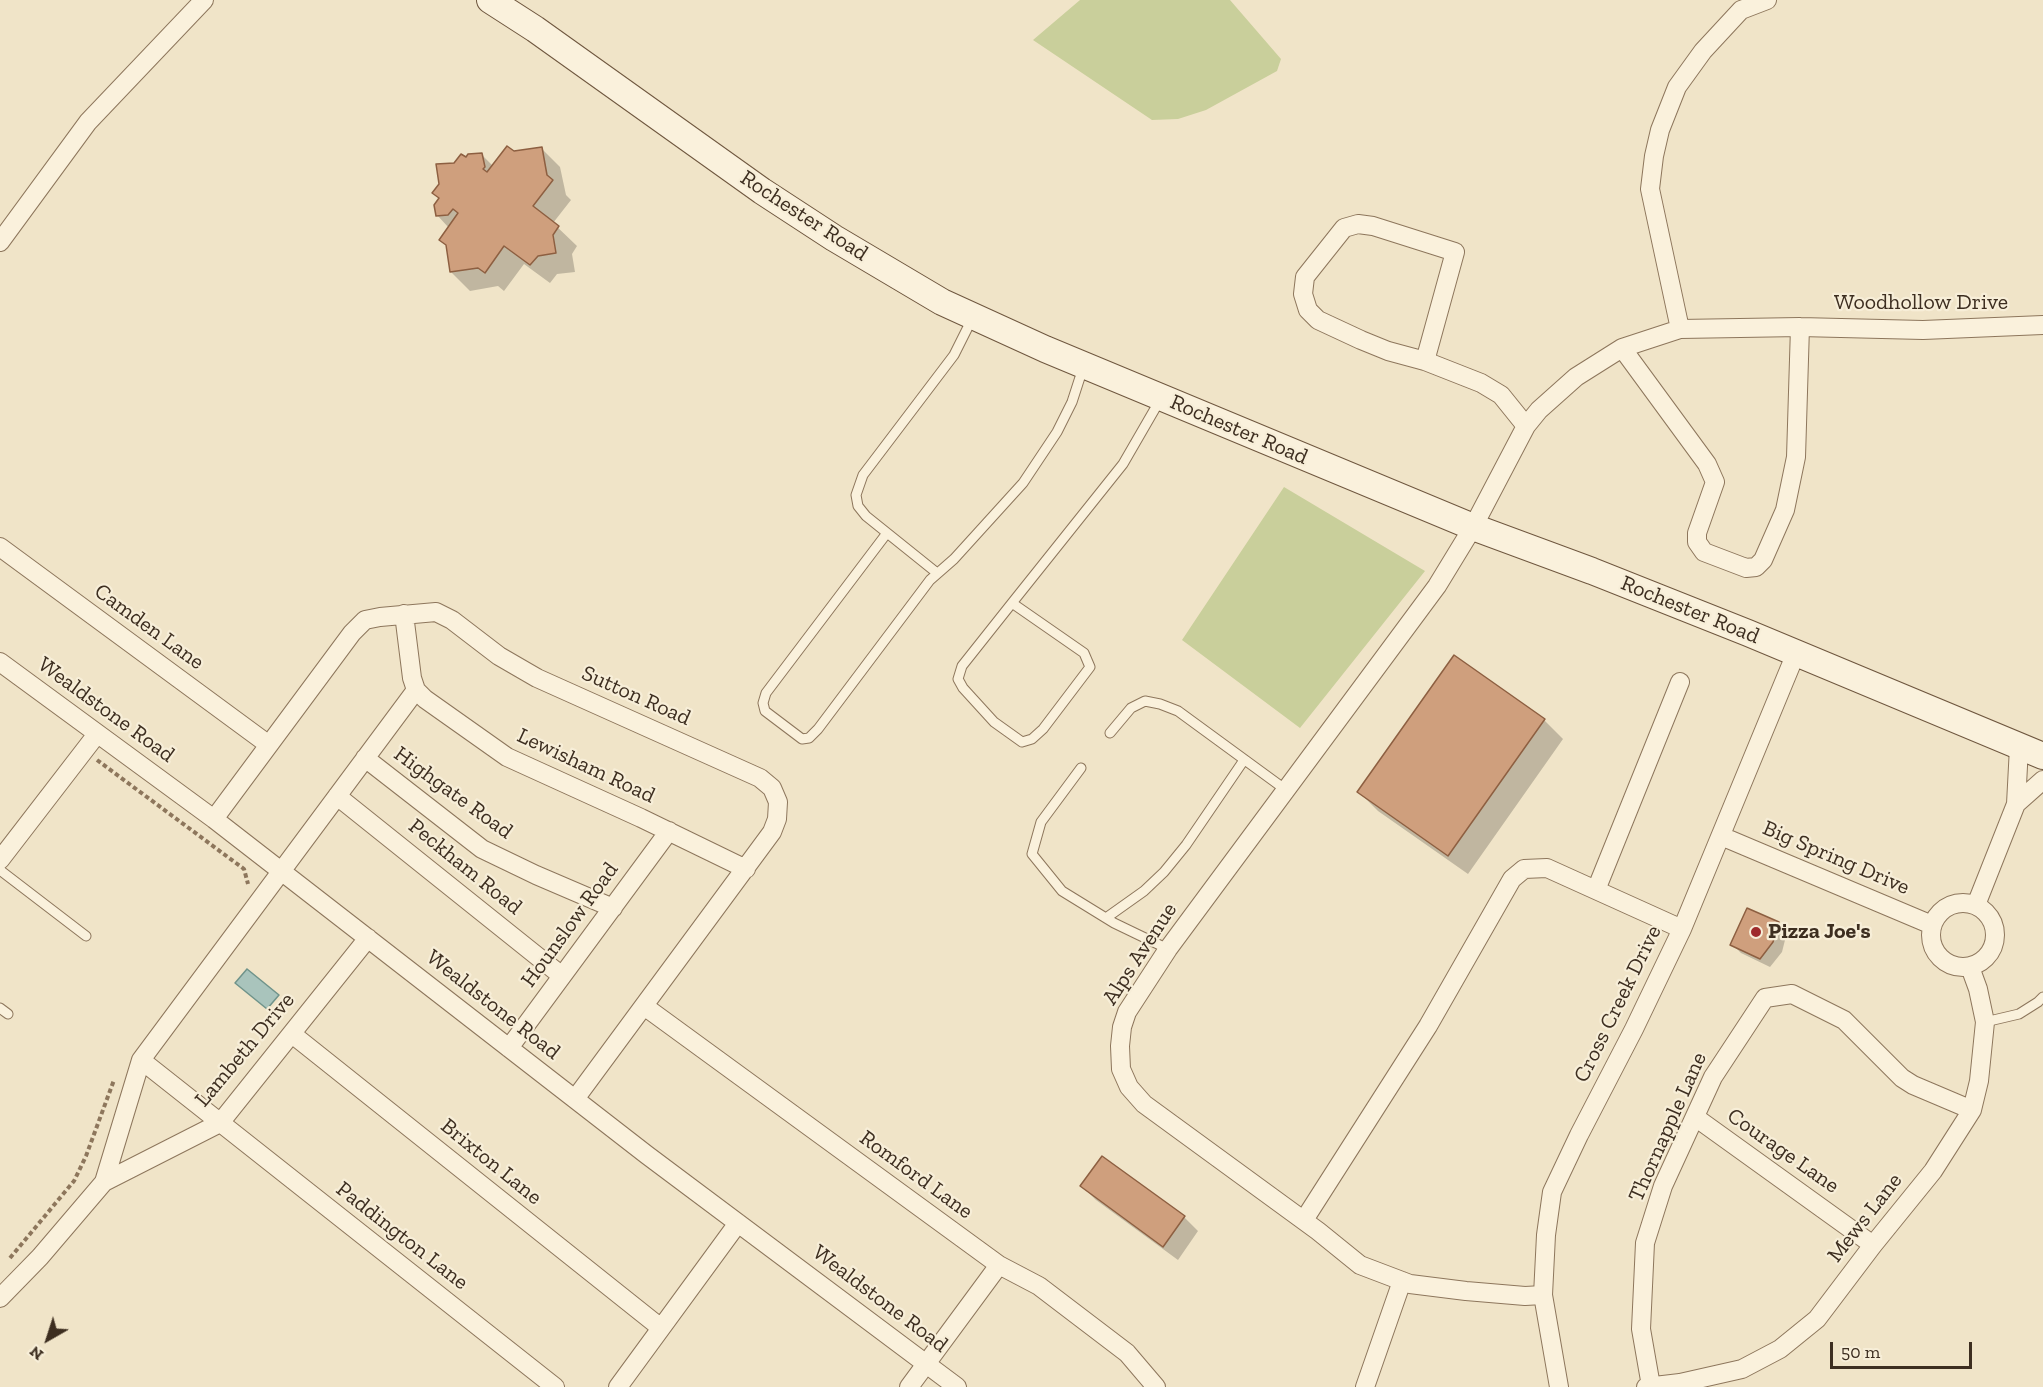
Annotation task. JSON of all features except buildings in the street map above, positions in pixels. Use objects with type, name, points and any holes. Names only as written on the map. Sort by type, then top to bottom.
[{"type":"street","points":[[0,242],[88,122],[204,0]]},
{"type":"street","name":"Rochester Road","points":[[490,0],[535,29],[762,191],[834,238],[942,302],[1161,398],[1473,527],[1592,571],[2043,756]]},
{"type":"street","points":[[1680,329],[1650,189],[1660,130],[1677,87],[1702,51],[1742,10],[1767,0]]},
{"type":"street","points":[[1425,361],[1455,252],[1372,226],[1358,225],[1344,228],[1305,277],[1303,294],[1308,310],[1318,320],[1338,330],[1388,351],[1425,361],[1481,383],[1501,395],[1526,426]]},
{"type":"street","name":"Woodhollow Drive","points":[[1473,527],[1526,426],[1539,410],[1575,377],[1622,348],[1680,329],[1800,327],[1923,330],[2043,325]]},
{"type":"street","points":[[1622,348],[1707,464],[1715,482],[1697,533],[1697,543],[1704,552],[1746,568],[1756,567],[1763,560],[1785,510],[1796,457],[1800,327]]},
{"type":"street","name":"Alps Avenue","points":[[1473,527],[1437,586],[1168,949],[1126,1012],[1120,1046],[1121,1069],[1129,1087],[1144,1104],[1304,1220],[1360,1265],[1410,1284],[1525,1296],[1543,1295]]},
{"type":"street","name":"Camden Lane","points":[[0,547],[269,745]]},
{"type":"street","name":"Sutton Road","points":[[214,819],[352,633],[365,620],[404,614],[436,612],[452,620],[499,656],[537,678],[760,778],[772,788],[778,802],[777,819],[772,832],[575,1099]]},
{"type":"street","points":[[281,870],[416,690],[412,678],[404,614]]},
{"type":"street","name":"Cross Creek Drive","points":[[1559,1387],[1543,1295],[1546,1235],[1552,1192],[1682,929],[1796,653]]},
{"type":"street","name":"Wealdstone Road","points":[[0,662],[214,819],[575,1099],[957,1387]]},
{"type":"street","points":[[1596,890],[1680,682]]},
{"type":"street","name":"Lewisham Road","points":[[416,690],[424,699],[496,750],[746,869]]},
{"type":"street","points":[[0,860],[97,734]]},
{"type":"street","points":[[1976,905],[2016,804],[2019,747]]},
{"type":"street","name":"Highgate Road","points":[[365,758],[482,849],[613,908]]},
{"type":"street","points":[[2016,804],[2043,780]]},
{"type":"street","name":"Peckham Road","points":[[337,796],[562,976]]},
{"type":"street","name":"Hounslow Road","points":[[509,1048],[669,831]]},
{"type":"street","name":"Big Spring Drive","points":[[1721,836],[1932,925]]},
{"type":"street","points":[[1304,1220],[1428,1026],[1512,879],[1524,869],[1546,868],[1682,929]]},
{"type":"street","name":"Lambeth Drive","points":[[104,1182],[141,1060],[281,870]]},
{"type":"street","points":[[1959,902],[1976,905],[1991,918],[1996,938],[1987,957],[1970,967],[1953,966],[1939,957],[1931,942],[1932,925],[1942,910],[1950,906],[1959,902]]},
{"type":"street","name":"Lambeth Drive","points":[[0,1298],[40,1257],[104,1182],[220,1123],[368,938]]},
{"type":"street","name":"Mews Lane","points":[[1648,1387],[1680,1383],[1742,1369],[1779,1349],[1817,1319],[1933,1171],[1972,1110],[1979,1081],[1985,1022],[1978,989],[1970,967]]},
{"type":"street","name":"Thornapple Lane","points":[[1648,1387],[1641,1329],[1645,1243],[1663,1185],[1713,1077],[1765,998],[1792,994],[1844,1020],[1902,1078],[1912,1085],[1972,1110]]},
{"type":"street","name":"Romford Lane","points":[[644,1006],[999,1265],[1039,1286],[1127,1353],[1156,1387]]},
{"type":"street","name":"Brixton Lane","points":[[291,1034],[660,1328]]},
{"type":"street","name":"Paddington Lane","points":[[141,1060],[555,1387]]},
{"type":"street","name":"Courage Lane","points":[[1695,1117],[1873,1245]]},
{"type":"street","points":[[618,1387],[738,1223]]},
{"type":"street","points":[[909,1387],[999,1265]]},
{"type":"street","points":[[1365,1387],[1402,1281]]},
{"type":"lane","points":[[937,573],[866,516],[858,506],[856,495],[863,475],[954,355],[974,316]]},
{"type":"lane","points":[[887,533],[765,693],[763,703],[765,711],[802,739],[809,738],[818,729],[918,595],[1023,483],[1057,432],[1072,402],[1084,365]]},
{"type":"lane","points":[[1012,603],[1084,652],[1090,667],[1043,729],[1032,739],[1022,742],[994,722],[963,688],[958,679],[962,666],[1012,603],[1123,464],[1161,398]]},
{"type":"lane","points":[[1110,733],[1131,708],[1145,701],[1160,704],[1178,711],[1286,790]]},
{"type":"lane","points":[[1106,918],[1144,891],[1164,872],[1186,845],[1244,760]]},
{"type":"lane","points":[[1081,768],[1041,822],[1032,855],[1062,891],[1106,918],[1168,949]]},
{"type":"lane","points":[[0,870],[86,936]]},
{"type":"lane","points":[[1985,1022],[2019,1014],[2043,997]]},
{"type":"path","points":[[84,750],[244,869],[249,883],[244,892]]},
{"type":"path","points":[[7,1262],[74,1181],[86,1156],[115,1078]]},
{"type":"green space","points":[[1080,0],[1230,0],[1281,59],[1277,71],[1206,110],[1178,119],[1152,120],[1033,40]]},
{"type":"green space","points":[[1284,487],[1425,571],[1300,728],[1182,640]]},
{"type":"water","points":[[247,969],[279,995],[267,1009],[235,983]]},
{"type":"place","name":"Pizza Joe's","points":[[1756,932]]}]
